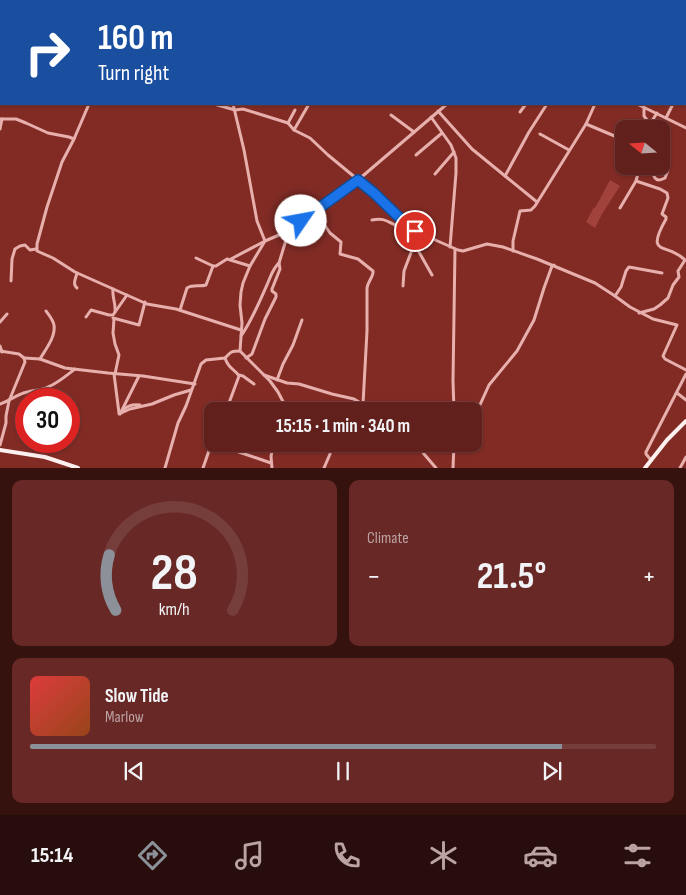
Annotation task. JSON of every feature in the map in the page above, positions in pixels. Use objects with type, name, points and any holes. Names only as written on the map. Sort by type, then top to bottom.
[{"type":"main road","points":[[645,468],[667,440],[686,421]]},
{"type":"main road","points":[[0,450],[45,457],[78,468]]},
{"type":"street","points":[[36,249],[62,162],[74,140],[89,105]]},
{"type":"street","points":[[218,105],[288,123],[294,130],[310,138],[415,231],[455,249],[463,250],[487,244],[554,265],[595,283],[640,313],[658,321],[678,326],[665,350],[664,358],[686,370]]},
{"type":"street","points":[[233,105],[257,221],[265,241]]},
{"type":"street","points":[[294,130],[308,105]]},
{"type":"street","points":[[196,258],[216,266],[284,233],[358,180],[446,105]]},
{"type":"street","points":[[520,112],[525,105]]},
{"type":"street","points":[[505,176],[524,140],[546,105]]},
{"type":"street","points":[[513,251],[513,241],[520,211],[532,209],[538,202],[586,124],[595,105]]},
{"type":"street","points":[[639,105],[686,128]]},
{"type":"street","points":[[666,118],[672,105]]},
{"type":"street","points":[[644,107],[644,116],[647,120]]},
{"type":"street","points":[[288,123],[295,110]]},
{"type":"street","points":[[438,111],[472,149],[538,202]]},
{"type":"street","points":[[653,120],[657,113]]},
{"type":"street","points":[[391,115],[414,132]]},
{"type":"street","points":[[430,117],[442,133],[456,158],[450,247]]},
{"type":"street","points":[[0,129],[1,119],[16,119],[48,133],[69,137],[74,140]]},
{"type":"street","points":[[586,124],[615,136]]},
{"type":"street","points":[[416,155],[442,133]]},
{"type":"street","points":[[540,134],[570,150]]},
{"type":"street","points":[[435,174],[454,152]]},
{"type":"street","points":[[620,208],[637,175]]},
{"type":"street","points":[[654,175],[655,179],[659,180],[665,178],[666,175]]},
{"type":"street","points":[[636,180],[667,193],[668,198],[662,214],[666,220],[658,236],[658,244],[664,250],[677,252],[685,260],[678,271],[679,277],[673,285],[668,298],[654,309],[640,313]]},
{"type":"street","points":[[315,211],[330,233],[341,242],[340,254],[358,259],[373,270],[374,274],[367,288],[367,350],[363,402]]},
{"type":"street","points":[[372,220],[380,218],[400,227],[406,224]]},
{"type":"street","points":[[415,231],[419,252],[432,274]]},
{"type":"street","points":[[241,336],[255,312],[272,272],[279,263],[286,240],[284,233]]},
{"type":"street","points":[[403,286],[404,271],[416,238]]},
{"type":"street","points":[[265,241],[250,266],[243,283],[240,298],[242,330],[240,351],[264,375],[278,392],[283,402]]},
{"type":"street","points":[[11,281],[12,259],[15,249],[25,245],[30,250],[36,249]]},
{"type":"street","points":[[36,249],[68,269],[148,304],[180,310],[242,330]]},
{"type":"street","points":[[454,402],[455,249]]},
{"type":"street","points":[[231,259],[250,266]]},
{"type":"street","points":[[246,358],[252,354],[276,297],[272,290],[280,269],[279,263]]},
{"type":"street","points":[[481,402],[491,381],[517,351],[534,320],[552,266],[554,265]]},
{"type":"street","points":[[180,310],[187,288],[206,285],[213,266]]},
{"type":"street","points":[[615,296],[629,267],[662,273]]},
{"type":"street","points":[[76,288],[74,283],[77,273]]},
{"type":"street","points":[[113,289],[116,304],[113,333],[119,355],[114,374],[119,414]]},
{"type":"street","points":[[114,316],[127,294]]},
{"type":"street","points":[[86,317],[91,310],[139,325],[145,302]]},
{"type":"street","points":[[40,359],[52,338],[54,330],[54,324],[46,311]]},
{"type":"street","points":[[0,322],[7,314]]},
{"type":"street","points":[[277,380],[302,320]]},
{"type":"street","points":[[0,346],[1,352],[19,354],[24,358],[40,359],[61,367],[195,384]]},
{"type":"street","points":[[165,468],[174,434],[195,384],[200,366],[203,362],[211,359],[225,358],[232,351],[240,351]]},
{"type":"street","points":[[0,445],[9,402],[25,362],[24,358]]},
{"type":"street","points":[[225,358],[229,367],[254,384]]},
{"type":"street","points":[[0,402],[9,402],[19,394],[47,388],[75,369]]},
{"type":"street","points":[[651,460],[646,452],[686,374]]},
{"type":"street","points":[[229,402],[239,375]]},
{"type":"street","points":[[264,375],[287,383],[299,384],[349,397],[359,402]]},
{"type":"street","points":[[119,414],[139,376]]},
{"type":"street","points":[[119,414],[191,390]]},
{"type":"street","points":[[677,393],[686,400]]},
{"type":"street","points":[[203,468],[209,452]]},
{"type":"street","points":[[238,452],[271,465],[272,452]]},
{"type":"street","points":[[423,452],[436,468]]},
{"type":"street","points":[[453,468],[454,452]]},
{"type":"street","points":[[324,468],[330,454]]},
{"type":"street","points":[[680,468],[686,457]]},
{"type":"shaded area","points":[[610,180],[620,186],[595,228],[586,222]]},
{"type":"route","points":[[301,221],[358,180],[415,231]]}]
